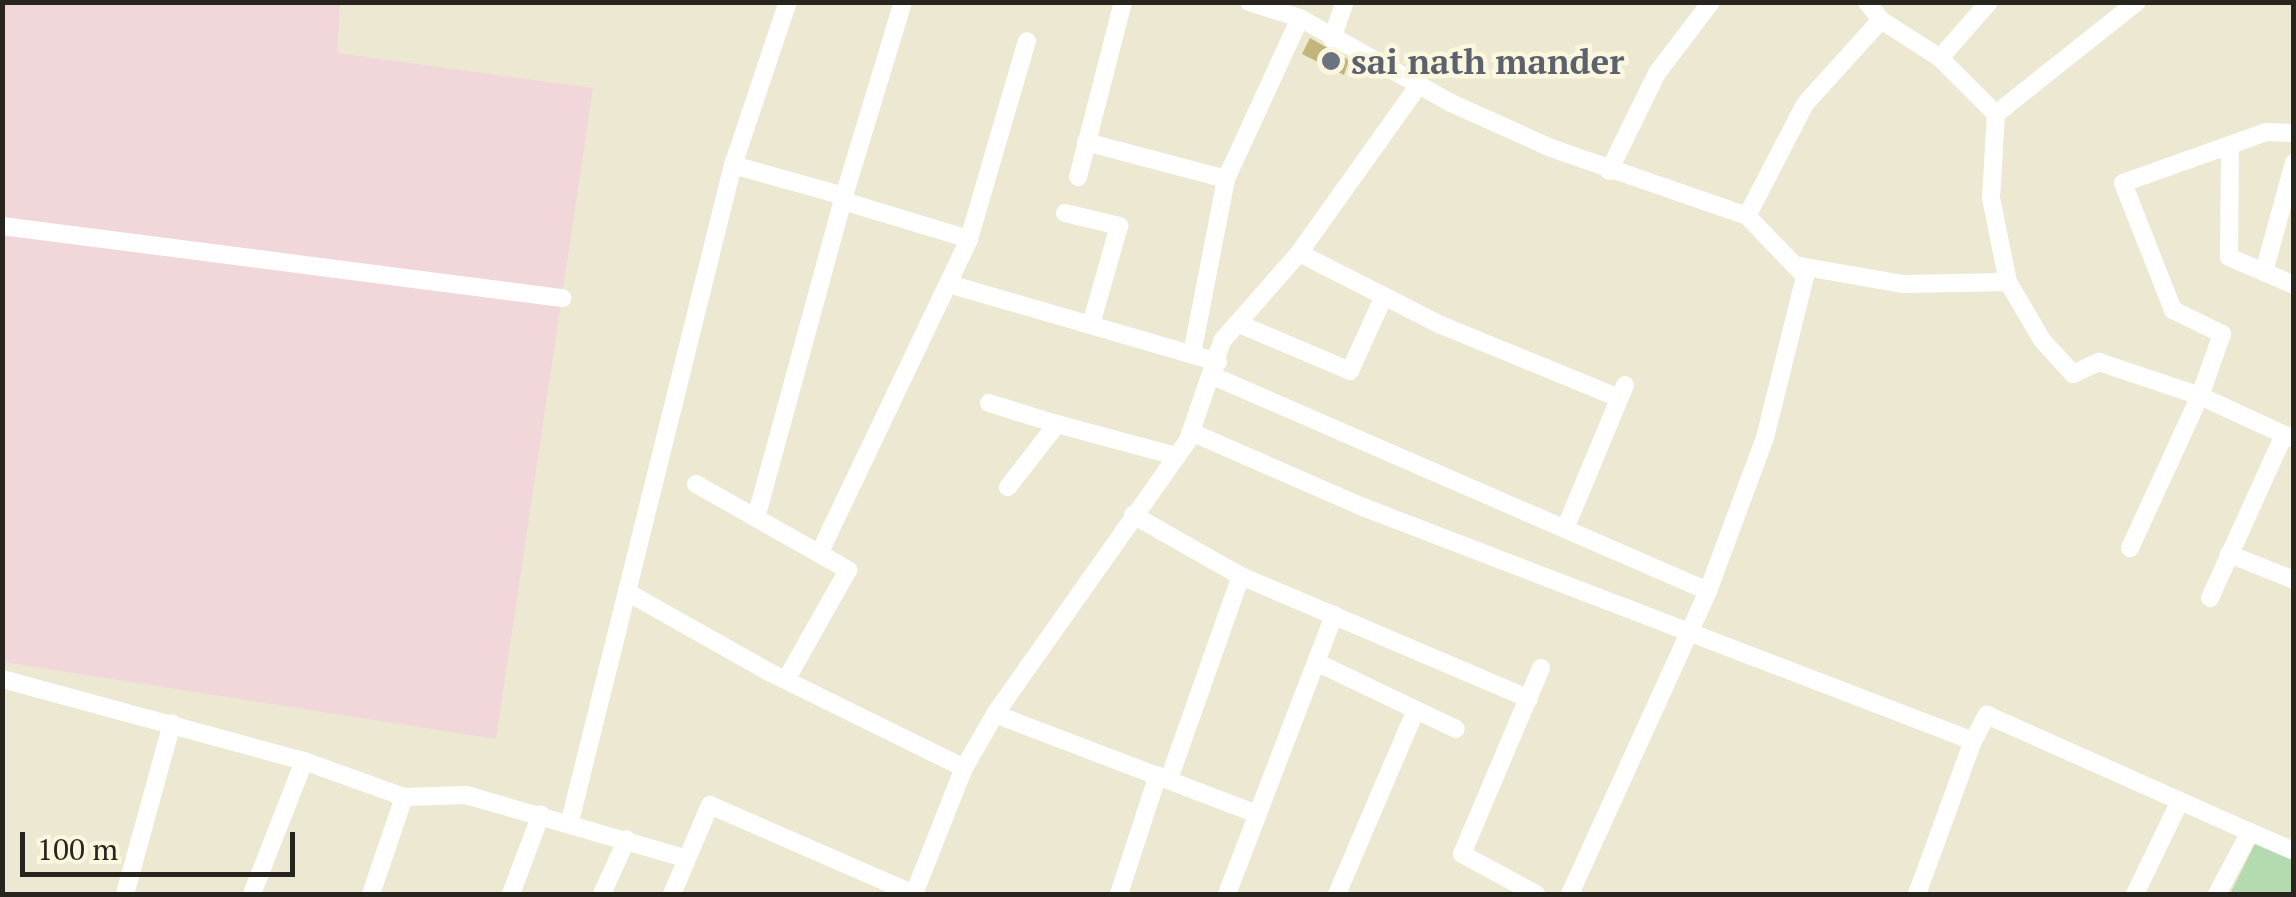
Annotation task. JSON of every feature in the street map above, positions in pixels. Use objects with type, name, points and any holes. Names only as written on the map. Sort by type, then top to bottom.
[{"type":"street","points":[[570,821],[733,165],[788,2]]},
{"type":"street","points":[[756,518],[844,198],[903,2]]},
{"type":"street","points":[[1078,177],[1122,2]]},
{"type":"street","points":[[1249,2],[1300,18],[1332,40],[1451,104],[1609,171],[1747,216],[1805,276],[1765,438],[1708,591],[1570,894]]},
{"type":"street","points":[[1332,40],[1344,2]]},
{"type":"street","points":[[1609,171],[1657,72],[1711,2]]},
{"type":"street","points":[[1868,2],[1881,20],[1940,58],[1996,114]]},
{"type":"street","points":[[1940,58],[1989,2]]},
{"type":"street","points":[[2137,2],[1996,114],[1991,198],[2008,282],[2042,340],[2074,374],[2099,362],[2200,396],[2289,437],[2210,598]]},
{"type":"street","points":[[1192,354],[1226,179],[1300,18]]},
{"type":"street","points":[[1747,216],[1806,104],[1881,20]]},
{"type":"street","points":[[820,554],[969,239],[1027,41]]},
{"type":"street","points":[[672,894],[684,858],[710,805],[914,894],[964,768],[995,714],[1191,432],[1222,341],[1299,253],[1419,85]]},
{"type":"street","points":[[2130,548],[2200,396],[2222,334],[2173,310],[2123,183],[2266,132],[2294,133]]},
{"type":"street","points":[[1086,142],[1226,179]]},
{"type":"street","points":[[2230,145],[2229,257],[2265,268],[2294,285]]},
{"type":"street","points":[[2265,268],[2294,164]]},
{"type":"street","points":[[733,165],[969,239]]},
{"type":"street","points":[[1065,213],[1119,226],[1091,324]]},
{"type":"street","points":[[2,226],[562,298]]},
{"type":"street","points":[[1299,253],[1384,296],[1622,391],[1565,529]]},
{"type":"street","points":[[1794,266],[1903,284],[2008,282]]},
{"type":"street","points":[[949,284],[1192,354],[1215,369],[1708,591]]},
{"type":"street","points":[[1237,323],[1350,372],[1384,296]]},
{"type":"street","points":[[989,403],[1176,456]]},
{"type":"street","points":[[1008,487],[1057,424]]},
{"type":"street","points":[[1191,432],[1363,507],[1973,741]]},
{"type":"street","points":[[696,484],[848,570],[786,680]]},
{"type":"street","points":[[1133,515],[1241,576],[1529,699]]},
{"type":"street","points":[[2230,554],[2294,580]]},
{"type":"street","points":[[1118,894],[1241,576]]},
{"type":"street","points":[[628,592],[786,680],[964,768]]},
{"type":"street","points":[[1227,894],[1334,615]]},
{"type":"street","points":[[1316,662],[1456,729]]},
{"type":"street","points":[[1536,894],[1462,854],[1541,668]]},
{"type":"street","points":[[2,679],[304,760],[404,796],[466,796],[570,821],[684,858]]},
{"type":"street","points":[[1337,894],[1416,710]]},
{"type":"street","points":[[995,714],[1257,814]]},
{"type":"street","points":[[1917,894],[1973,741],[1987,716],[2294,850]]},
{"type":"street","points":[[124,894],[172,723]]},
{"type":"street","points":[[252,894],[304,760]]},
{"type":"street","points":[[372,894],[404,796]]},
{"type":"street","points":[[2135,894],[2180,801]]},
{"type":"street","points":[[511,894],[541,814]]},
{"type":"street","points":[[2217,894],[2250,832]]},
{"type":"street","points":[[602,894],[627,840]]},
{"type":"shaded area","points":[[2,3],[340,3],[337,53],[593,88],[496,739],[3,662]]},
{"type":"green space","points":[[2256,842],[2293,860],[2293,894],[2230,894]]},
{"type":"building","name":"sai nath mander","points":[[1310,38],[1349,60],[1344,75],[1302,54]]},
{"type":"place","name":"sai nath mander","points":[[1331,61]]}]
